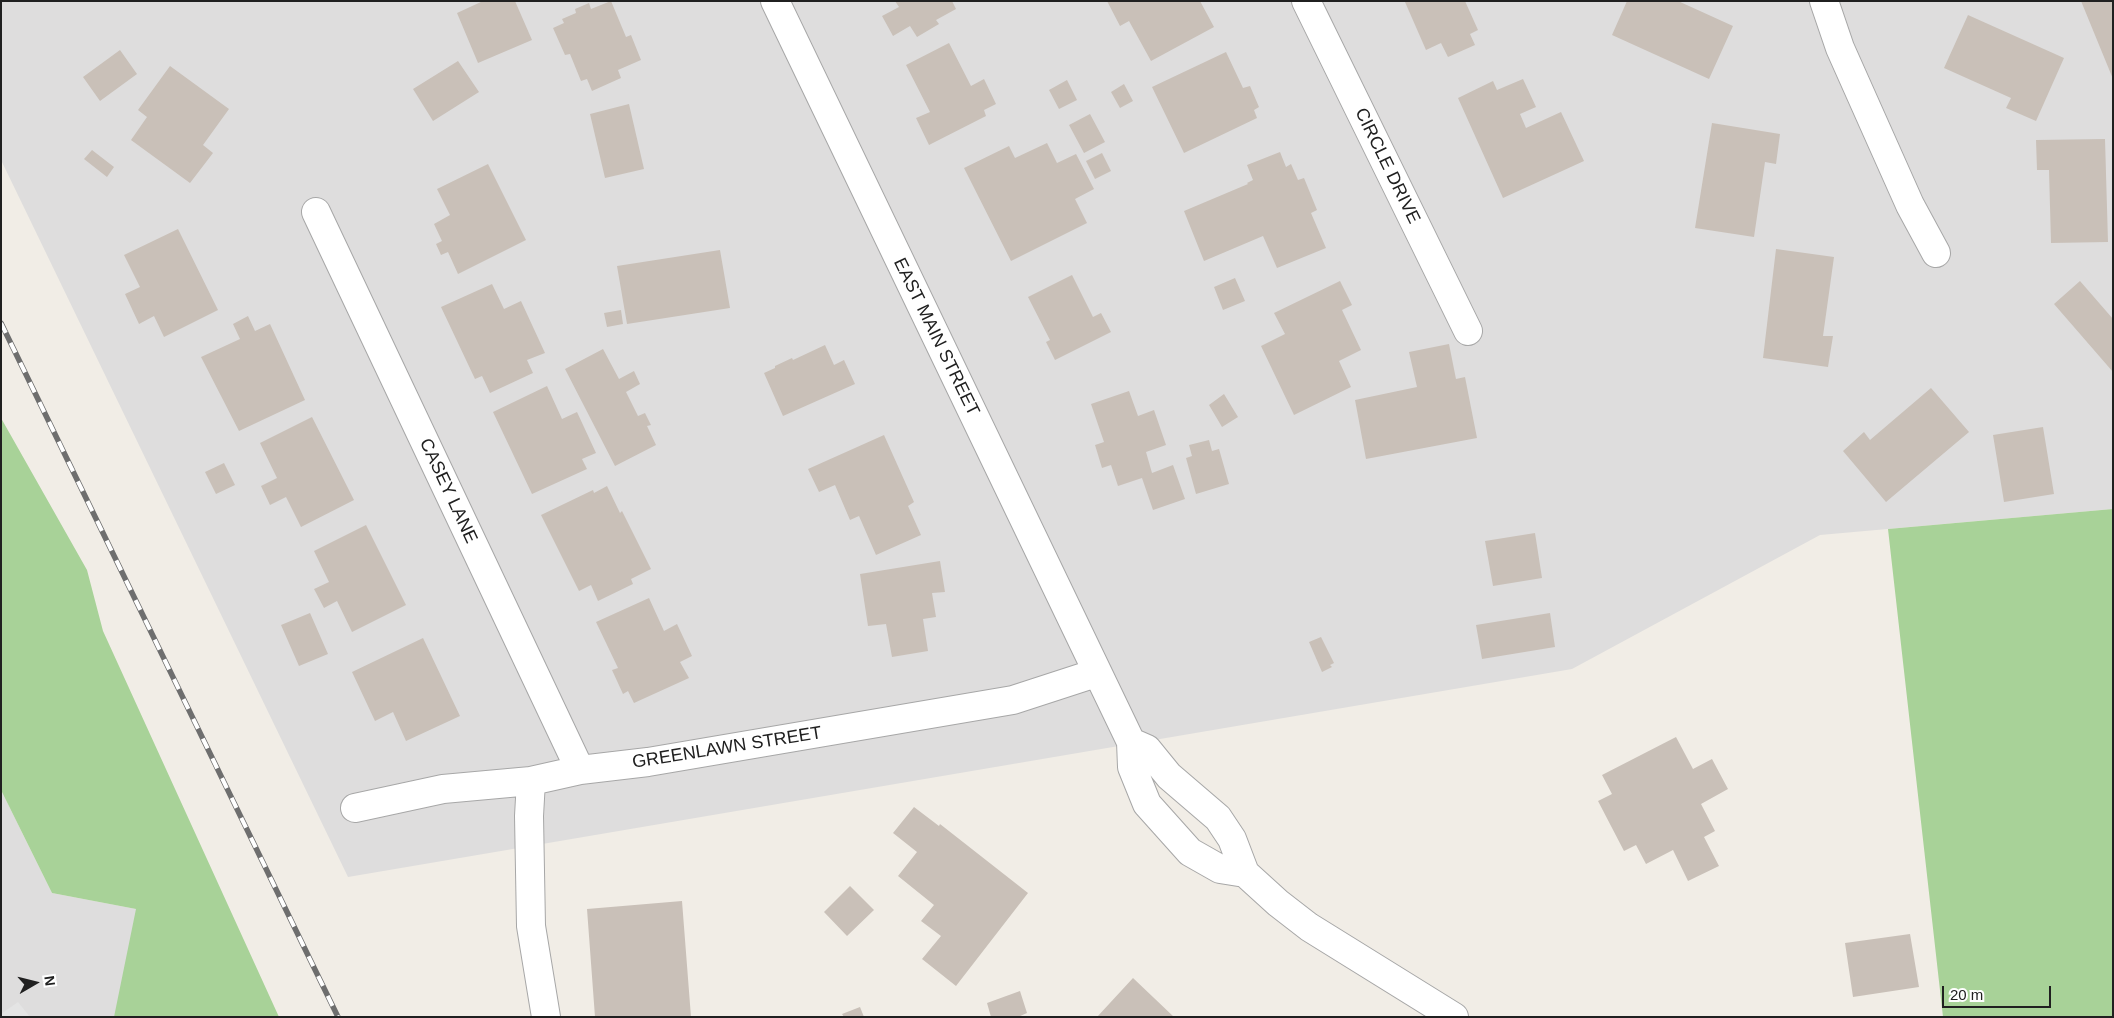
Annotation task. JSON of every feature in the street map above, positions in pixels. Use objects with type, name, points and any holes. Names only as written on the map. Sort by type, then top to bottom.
[{"type":"street","name":"EAST MAIN STREET","points":[[775,1],[1096,673],[1131,742]]},
{"type":"street","name":"CIRCLE DRIVE","points":[[1306,1],[1468,331]]},
{"type":"street","points":[[1824,1],[1840,48],[1910,205],[1936,253]]},
{"type":"street","name":"CASEY LANE","points":[[316,212],[580,770]]},
{"type":"street","name":"GREENLAWN STREET","points":[[355,808],[443,789],[531,781],[580,770],[648,762],[1013,700],[1096,673]]},
{"type":"street","points":[[1245,873],[1220,869],[1190,852],[1147,804],[1132,767],[1131,742],[1147,750],[1169,776],[1218,818],[1232,839],[1245,873],[1278,903],[1309,927],[1454,1017]]},
{"type":"street","points":[[531,781],[529,816],[531,926],[546,1017]]},
{"type":"shaded area","points":[[1,1],[2113,1],[2113,509],[1820,535],[1572,669],[348,877],[1,160]]},
{"type":"shaded area","points":[[1,790],[52,893],[136,909],[198,1017],[1,1017]]},
{"type":"shaded area","points":[[18,1002],[30,1017],[1,1017],[1,1014]]},
{"type":"green space","points":[[1,418],[87,570],[103,631],[279,1017],[114,1017],[136,909],[52,893],[1,790]]},
{"type":"green space","points":[[2113,509],[2113,1017],[1943,1017],[1888,529]]},
{"type":"building","points":[[483,1],[515,1],[532,40],[478,63],[457,13]]},
{"type":"building","points":[[611,1],[626,37],[631,35],[641,60],[618,70],[621,78],[592,91],[587,79],[581,81],[570,54],[565,55],[553,28],[564,23],[562,19],[576,13],[575,9],[589,3],[591,9]]},
{"type":"building","points":[[895,1],[952,1],[956,9],[936,20],[939,24],[917,37],[910,26],[893,36],[882,16],[899,7]]},
{"type":"building","points":[[1107,1],[1200,1],[1214,27],[1151,61],[1129,21],[1120,26]]},
{"type":"building","points":[[1465,1],[1478,30],[1470,34],[1475,45],[1448,57],[1441,43],[1426,50],[1405,2]]},
{"type":"building","points":[[1627,1],[1678,1],[1733,26],[1709,79],[1612,35]]},
{"type":"building","points":[[2081,1],[2113,1],[2113,79]]},
{"type":"building","points":[[1968,15],[2064,58],[2036,121],[2006,108],[2011,98],[1944,68]]},
{"type":"building","points":[[949,43],[971,86],[984,79],[996,104],[984,110],[986,116],[929,145],[916,118],[930,112],[906,65]]},
{"type":"building","points":[[120,50],[137,74],[100,101],[83,77]]},
{"type":"building","points":[[1226,52],[1243,88],[1250,86],[1259,107],[1254,110],[1257,118],[1184,153],[1152,87]]},
{"type":"building","points":[[458,61],[479,92],[433,121],[413,89]]},
{"type":"building","points":[[170,66],[229,109],[203,145],[213,153],[190,183],[131,140],[147,117],[138,110]]},
{"type":"building","points":[[1523,79],[1536,107],[1520,114],[1526,128],[1561,112],[1584,161],[1503,198],[1458,98],[1493,81],[1497,90]]},
{"type":"building","points":[[1067,80],[1077,100],[1059,109],[1049,90]]},
{"type":"building","points":[[1124,84],[1133,101],[1120,108],[1111,92]]},
{"type":"building","points":[[629,104],[644,169],[605,178],[590,114]]},
{"type":"building","points":[[1090,114],[1105,142],[1084,153],[1069,125]]},
{"type":"building","points":[[1712,123],[1780,134],[1776,164],[1765,162],[1754,237],[1695,228]]},
{"type":"building","points":[[2105,139],[2108,242],[2051,243],[2049,170],[2037,170],[2036,140]]},
{"type":"building","points":[[1047,143],[1057,163],[1076,154],[1094,189],[1075,199],[1087,223],[1011,261],[964,168],[1009,146],[1015,158]]},
{"type":"building","points":[[92,150],[114,167],[107,177],[84,159]]},
{"type":"building","points":[[1280,152],[1286,167],[1291,164],[1298,180],[1304,178],[1317,210],[1311,213],[1326,248],[1277,268],[1263,236],[1204,261],[1184,211],[1248,184],[1253,180],[1247,165]]},
{"type":"building","points":[[1102,153],[1111,171],[1095,179],[1086,161]]},
{"type":"building","points":[[488,164],[526,240],[458,274],[448,252],[441,255],[436,244],[442,241],[434,224],[450,215],[437,189]]},
{"type":"building","points":[[178,229],[218,310],[164,337],[154,316],[139,324],[125,294],[140,287],[124,255]]},
{"type":"building","points":[[1776,249],[1834,257],[1823,336],[1833,336],[1828,367],[1763,358]]},
{"type":"building","points":[[720,250],[730,308],[627,324],[617,266]]},
{"type":"building","points":[[1072,275],[1093,317],[1101,313],[1111,332],[1055,360],[1046,342],[1050,340],[1028,297]]},
{"type":"building","points":[[1235,278],[1245,301],[1223,310],[1214,287]]},
{"type":"building","points":[[1340,281],[1352,305],[1342,310],[1361,350],[1339,361],[1351,387],[1294,415],[1261,346],[1285,334],[1274,313]]},
{"type":"building","points":[[2080,281],[2113,319],[2113,372],[2054,304]]},
{"type":"building","points":[[492,284],[504,309],[521,301],[545,353],[527,360],[533,373],[490,393],[482,376],[475,379],[441,307]]},
{"type":"building","points":[[621,310],[623,324],[607,327],[604,313]]},
{"type":"building","points":[[248,316],[255,331],[270,324],[305,400],[239,431],[201,357],[240,339],[233,324]]},
{"type":"building","points":[[1449,344],[1456,379],[1465,377],[1477,438],[1366,459],[1355,400],[1417,387],[1409,352]]},
{"type":"building","points":[[825,345],[834,365],[844,360],[855,384],[783,416],[764,373],[792,358],[793,360]]},
{"type":"building","points":[[603,349],[619,379],[634,371],[640,384],[626,392],[638,416],[645,413],[651,425],[647,426],[656,445],[615,466],[565,369]]},
{"type":"building","points":[[547,386],[562,419],[577,412],[596,453],[582,459],[587,469],[532,494],[493,412]]},
{"type":"building","points":[[1931,388],[1969,432],[1886,502],[1843,451],[1864,432],[1870,440]]},
{"type":"building","points":[[1129,391],[1138,416],[1154,410],[1166,445],[1146,452],[1152,473],[1173,465],[1185,499],[1153,510],[1142,478],[1118,486],[1111,465],[1102,468],[1095,445],[1104,442],[1091,404]]},
{"type":"building","points":[[1224,394],[1238,417],[1222,427],[1209,405]]},
{"type":"building","points":[[312,417],[354,500],[301,527],[286,497],[270,505],[261,486],[277,478],[260,443]]},
{"type":"building","points":[[2043,427],[2054,494],[2004,502],[1993,435]]},
{"type":"building","points":[[884,435],[914,502],[908,506],[921,535],[876,555],[859,516],[850,520],[835,485],[819,492],[808,469]]},
{"type":"building","points":[[1209,440],[1212,451],[1219,449],[1229,484],[1196,494],[1186,458],[1192,456],[1189,445]]},
{"type":"building","points":[[224,463],[235,485],[216,494],[205,472]]},
{"type":"building","points":[[607,486],[620,513],[622,511],[651,569],[631,579],[633,584],[598,601],[591,585],[579,591],[541,515],[593,490],[594,493]]},
{"type":"building","points":[[366,525],[406,605],[352,632],[337,601],[324,608],[314,589],[329,582],[314,551]]},
{"type":"building","points":[[1535,533],[1542,578],[1493,586],[1485,541]]},
{"type":"building","points":[[940,561],[945,592],[932,593],[936,617],[923,619],[928,651],[892,657],[886,624],[868,626],[860,574]]},
{"type":"building","points":[[649,598],[664,631],[677,624],[692,656],[680,662],[689,678],[634,703],[628,691],[623,694],[612,670],[618,668],[596,622]]},
{"type":"building","points":[[310,613],[328,654],[299,666],[281,625]]},
{"type":"building","points":[[1550,613],[1555,647],[1482,659],[1476,625]]},
{"type":"building","points":[[1321,637],[1334,663],[1330,665],[1332,667],[1322,672],[1309,642]]},
{"type":"building","points":[[423,638],[460,716],[406,741],[393,712],[375,721],[352,672]]},
{"type":"building","points":[[1676,737],[1693,769],[1712,759],[1728,789],[1701,804],[1715,831],[1704,837],[1719,866],[1688,881],[1673,850],[1646,864],[1636,845],[1624,851],[1598,801],[1612,794],[1602,775]]},
{"type":"building","points":[[914,807],[939,826],[940,824],[1028,893],[956,986],[922,959],[941,936],[921,921],[934,905],[898,876],[917,852],[893,833]]},
{"type":"building","points":[[850,886],[874,910],[847,936],[824,912]]},
{"type":"building","points":[[682,901],[691,1017],[595,1017],[587,909]]},
{"type":"building","points":[[1910,934],[1919,987],[1853,997],[1845,943]]},
{"type":"building","points":[[1133,978],[1174,1017],[1097,1017]]},
{"type":"building","points":[[1020,991],[1027,1013],[1018,1017],[991,1017],[987,1003]]},
{"type":"building","points":[[860,1007],[864,1017],[844,1017],[842,1014]]},
{"type":"railway","points":[[1,323],[338,1017]]}]
